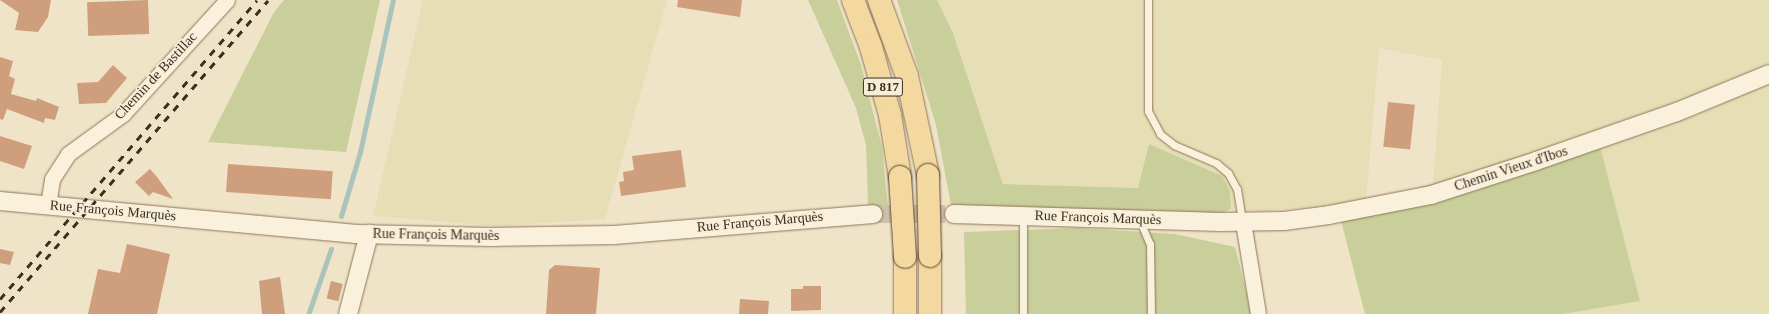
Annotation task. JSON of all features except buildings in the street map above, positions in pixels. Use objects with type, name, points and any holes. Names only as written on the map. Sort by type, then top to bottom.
[{"type":"main road","name":"D 817","points":[[853,0],[872,47],[890,115],[900,177],[905,257],[905,314]]},
{"type":"main road","name":"D 817","points":[[879,0],[907,76],[928,175],[930,314]]},
{"type":"street","name":"Chemin de Bastillac","points":[[48,205],[52,179],[68,154],[124,114],[226,0]]},
{"type":"street","name":"Chemin Vieux d'Ibos","points":[[1242,222],[1329,215],[1431,195],[1677,112],[1769,74]]},
{"type":"street","name":"Rue François Marquès","points":[[0,200],[369,234],[491,237],[614,234],[873,214]]},
{"type":"street","name":"Rue François Marquès","points":[[954,214],[1242,222]]},
{"type":"street","points":[[1242,222],[1258,314]]},
{"type":"street","points":[[348,314],[369,234]]},
{"type":"lane","points":[[1148,0],[1148,111],[1160,134],[1174,145],[1216,163],[1228,173],[1237,189],[1242,222]]},
{"type":"lane","points":[[1023,216],[1023,314]]},
{"type":"lane","points":[[1139,220],[1150,244],[1151,314]]},
{"type":"shaded area","points":[[423,0],[667,0],[605,219],[495,226],[373,216]]},
{"type":"shaded area","points":[[937,0],[1769,0],[1769,314],[1563,314],[1640,301],[1595,131],[1433,184],[1442,60],[1379,48],[1366,202],[1265,211],[1231,209],[1230,191],[1149,145],[1138,188],[1003,184],[953,33]]},
{"type":"green space","points":[[284,0],[380,0],[346,152],[208,142],[274,12]]},
{"type":"green space","points":[[808,0],[837,0],[861,65],[882,147],[888,206],[868,205],[866,145],[856,108]]},
{"type":"green space","points":[[897,0],[937,0],[953,33],[1003,184],[1138,188],[1149,144],[1222,176],[1230,191],[1231,209],[1218,214],[951,205],[936,125]]},
{"type":"green space","points":[[1596,131],[1640,301],[1563,314],[1365,314],[1337,205],[1366,202],[1433,184]]},
{"type":"green space","points":[[1077,228],[1175,234],[1235,247],[1252,314],[966,314],[964,232]]},
{"type":"waterway","points":[[341,216],[360,152],[393,0]]},
{"type":"waterway","points":[[309,312],[331,249]]},
{"type":"tunnel","points":[[873,214],[954,214]]},
{"type":"railway","points":[[0,299],[257,0]]},
{"type":"railway","points":[[0,312],[268,0]]}]
